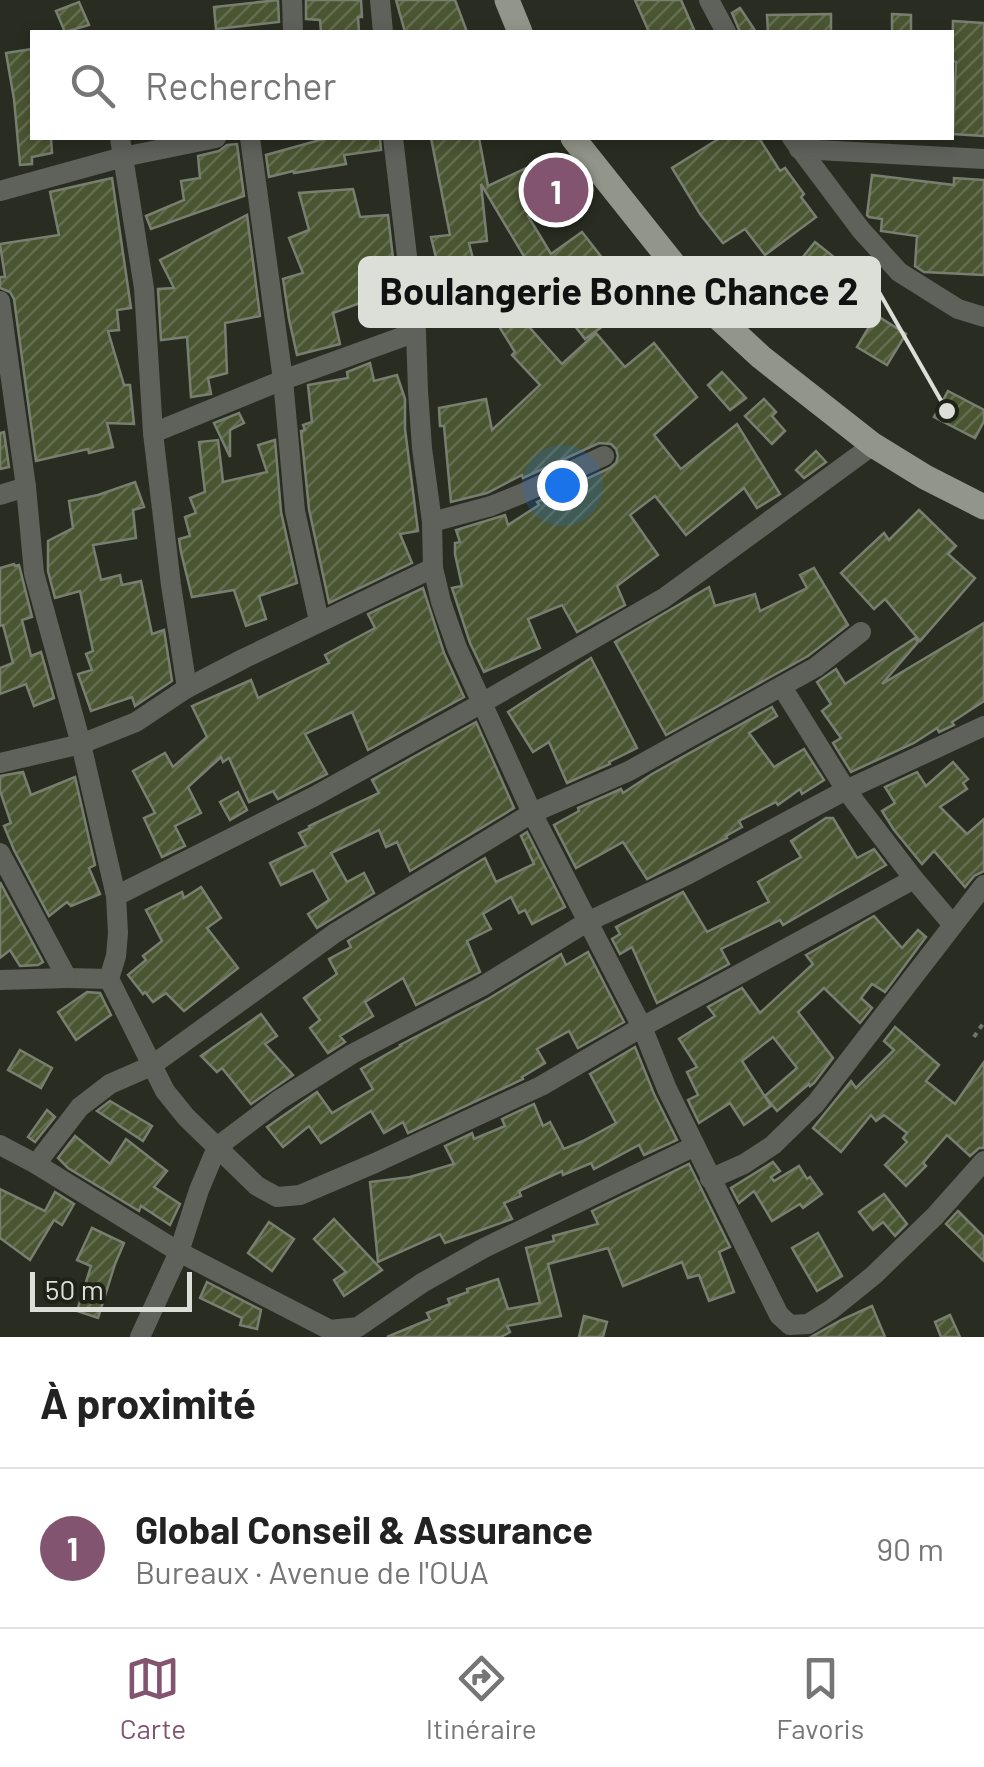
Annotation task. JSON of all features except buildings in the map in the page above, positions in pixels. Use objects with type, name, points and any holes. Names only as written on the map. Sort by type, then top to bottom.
[{"type":"main road","points":[[507,0],[519,30]]},
{"type":"main road","points":[[575,140],[710,310],[761,358],[874,445],[984,507]]},
{"type":"street","points":[[292,0],[293,30]]},
{"type":"street","points":[[380,0],[383,30]]},
{"type":"street","points":[[709,0],[725,30]]},
{"type":"street","points":[[0,191],[121,147],[195,140]]},
{"type":"street","points":[[250,140],[283,380],[295,511],[318,621]]},
{"type":"street","points":[[393,140],[416,332],[433,568],[441,602],[457,648],[532,813],[642,1026],[666,1088],[779,1315],[790,1325],[808,1324],[832,1309],[935,1216],[984,1161]]},
{"type":"street","points":[[796,143],[984,159]]},
{"type":"street","points":[[796,143],[899,272],[958,309],[984,315]]},
{"type":"street","points":[[121,147],[144,288],[153,433],[187,688]]},
{"type":"street","points":[[0,301],[34,573],[82,744],[116,896],[117,944],[109,979],[165,1091],[186,1117],[257,1186],[277,1197],[300,1194],[541,1086],[642,1026],[914,879]]},
{"type":"street","points":[[153,433],[416,332]]},
{"type":"street","points":[[116,896],[315,796],[664,598],[874,445]]},
{"type":"street","points":[[432,522],[490,506],[604,456]]},
{"type":"street","points":[[0,494],[26,487]]},
{"type":"street","points":[[0,763],[82,744],[136,722],[187,688],[433,568]]},
{"type":"street","points":[[36,1164],[80,1107],[110,1084],[151,1066],[334,933],[532,813],[629,771],[816,668],[862,632]]},
{"type":"street","points":[[782,687],[846,790],[954,925]]},
{"type":"street","points":[[140,1337],[179,1252],[217,1147],[278,1100],[586,922],[687,875],[846,790],[984,726]]},
{"type":"street","points":[[0,853],[68,978]]},
{"type":"street","points":[[710,1178],[744,1164],[772,1145],[816,1103],[984,885]]},
{"type":"street","points":[[0,980],[109,979]]},
{"type":"street","points":[[0,1145],[179,1252],[330,1330],[358,1327],[422,1283],[484,1248],[695,1146]]},
{"type":"path","points":[[974,1037],[984,1022]]},
{"type":"place","name":"Global Conseil & Assurance","points":[[556,190]]},
{"type":"place","name":"Boulangerie Bonne Chance 2","points":[[947,411]]}]
